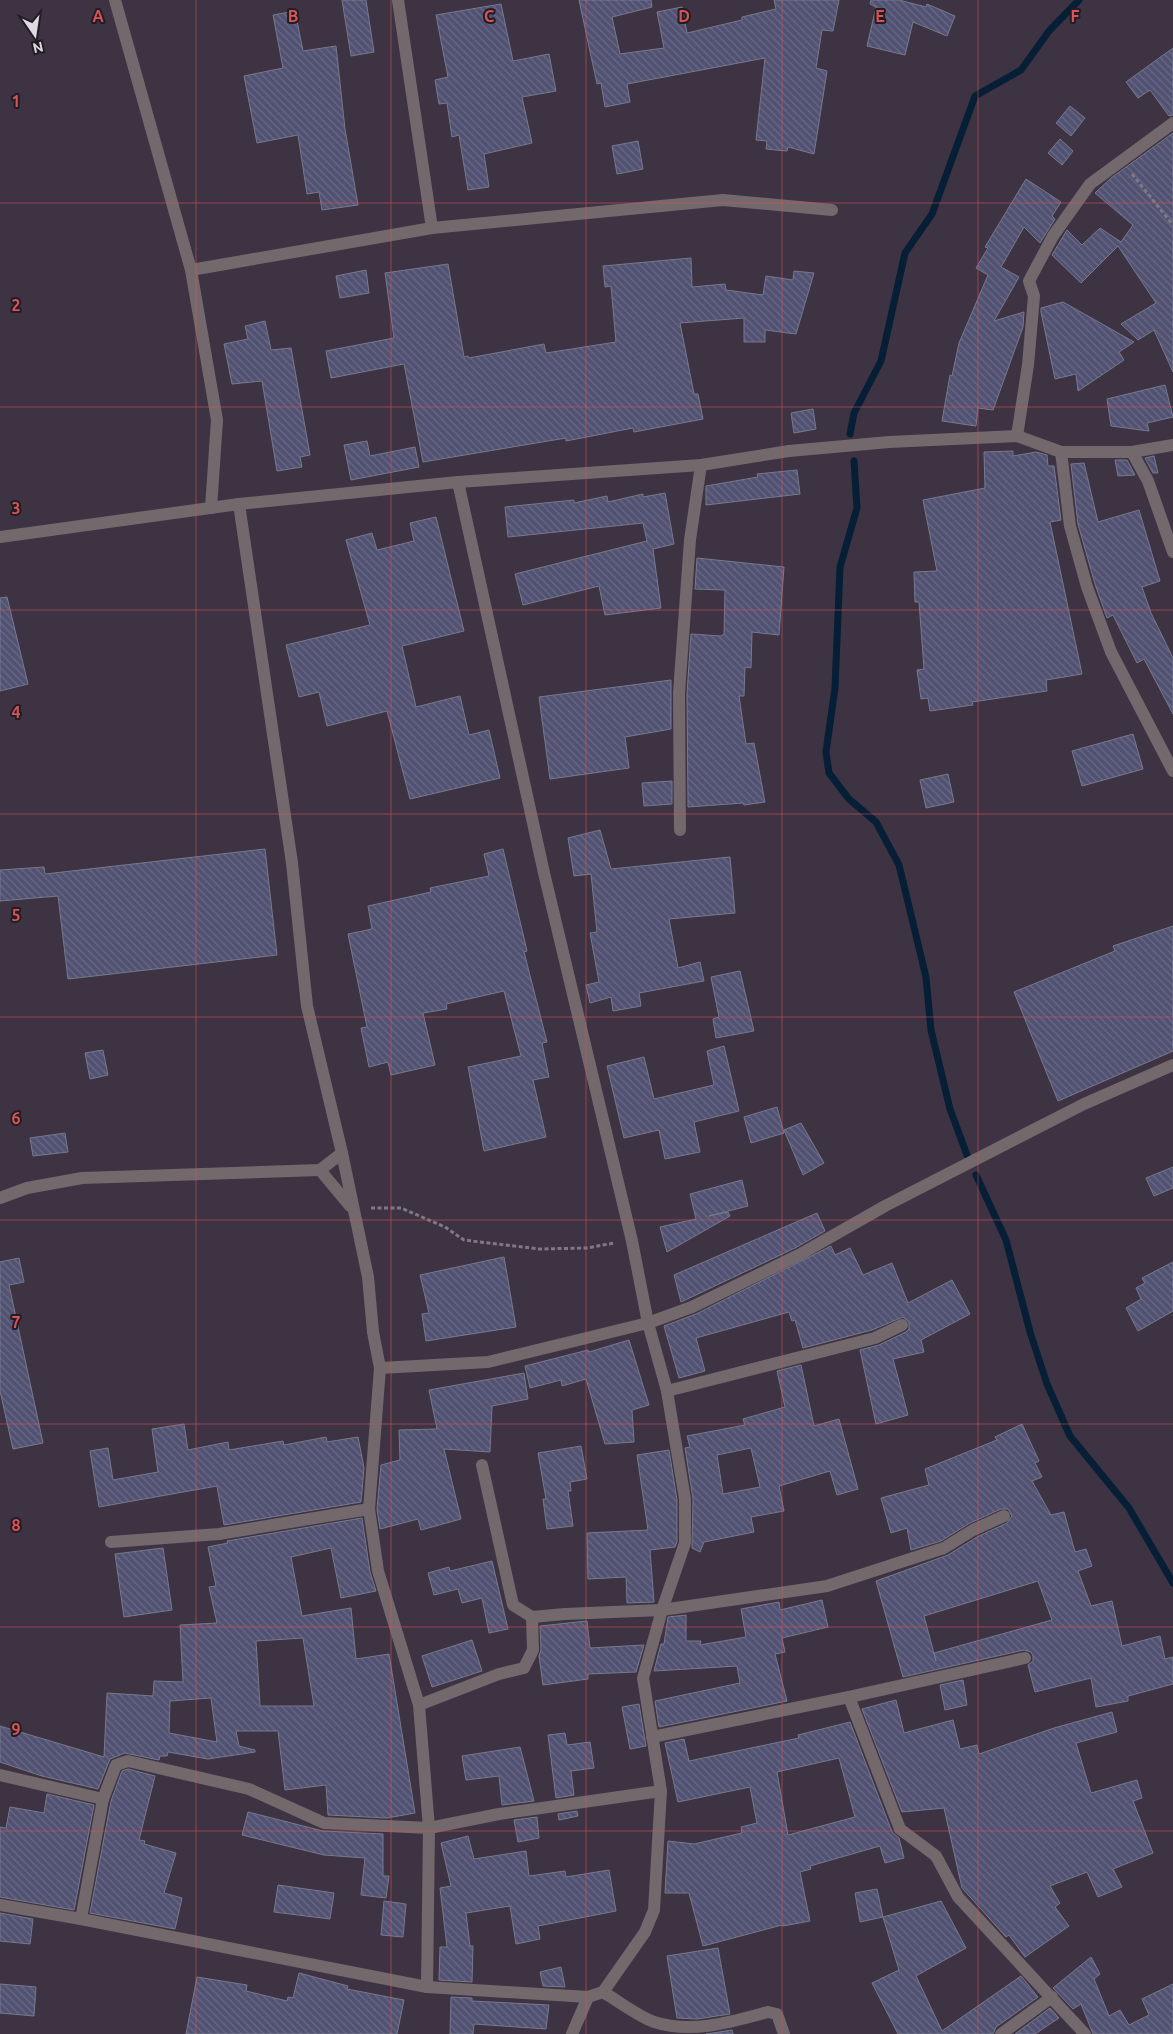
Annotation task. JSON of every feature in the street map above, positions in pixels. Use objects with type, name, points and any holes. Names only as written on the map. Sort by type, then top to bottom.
[{"type":"street","points":[[115,0],[191,270],[217,420],[211,508]]},
{"type":"street","points":[[398,0],[432,228]]},
{"type":"street","points":[[1017,436],[1028,365],[1034,296],[1030,281],[1053,236],[1090,184],[1120,160],[1173,123]]},
{"type":"street","points":[[191,270],[432,228],[723,200],[832,210]]},
{"type":"street","points":[[0,538],[239,504],[458,482],[701,464],[789,451],[869,444],[1017,436],[1061,452],[1132,452],[1173,445]]},
{"type":"street","points":[[1061,452],[1070,526],[1090,596],[1111,652],[1173,771]]},
{"type":"street","points":[[1132,452],[1148,481],[1173,552]]},
{"type":"street","points":[[680,830],[679,693],[690,540],[701,464]]},
{"type":"street","points":[[0,1906],[81,1919],[427,1988],[588,1997],[604,1992],[645,1932],[654,1910],[661,1791],[643,1678],[662,1610],[685,1543],[685,1500],[667,1391],[648,1322],[632,1241],[544,873],[458,482]]},
{"type":"street","points":[[239,504],[292,863],[307,1006],[342,1153],[368,1278],[373,1332],[380,1368],[369,1509],[378,1571],[419,1705],[429,1828],[427,1988]]},
{"type":"street","points":[[380,1368],[488,1362],[648,1322],[692,1307],[799,1255],[885,1206],[1084,1104],[1173,1065]]},
{"type":"street","points":[[0,1198],[27,1188],[82,1178],[320,1170],[342,1153]]},
{"type":"street","points":[[320,1170],[352,1208]]},
{"type":"street","points":[[667,1391],[875,1338],[902,1325]]},
{"type":"street","points":[[482,1464],[512,1605],[532,1617],[662,1610],[827,1586],[944,1548],[973,1530],[1004,1516]]},
{"type":"street","points":[[111,1542],[219,1534],[369,1509]]},
{"type":"street","points":[[419,1705],[499,1674],[524,1668],[533,1650],[532,1617]]},
{"type":"street","points":[[652,1736],[849,1697],[1025,1658]]},
{"type":"street","points":[[849,1697],[900,1829],[936,1856],[958,1897],[1085,2034]]},
{"type":"street","points":[[81,1919],[103,1799],[116,1764],[128,1761],[249,1789],[324,1823],[429,1828],[500,1814],[661,1791]]},
{"type":"street","points":[[0,1775],[103,1799]]},
{"type":"street","points":[[604,1992],[653,2021],[678,2028],[714,2026],[768,2012],[777,2014],[784,2034]]},
{"type":"street","points":[[572,2034],[588,1997]]},
{"type":"street","points":[[1001,2034],[1052,1997]]},
{"type":"path","points":[[1120,160],[1173,225]]},
{"type":"path","points":[[352,1208],[401,1208],[445,1227],[464,1240],[540,1249],[587,1248],[632,1241]]},
{"type":"building","points":[[342,0],[366,0],[374,52],[351,56]]},
{"type":"building","points":[[579,0],[651,0],[652,7],[612,17],[620,54],[664,48],[657,12],[682,7],[687,33],[742,20],[742,17],[776,9],[774,0],[839,0],[833,31],[822,30],[816,68],[827,71],[814,154],[788,147],[787,151],[766,149],[767,141],[756,140],[765,58],[627,84],[630,102],[605,107],[601,83],[597,84]]},
{"type":"building","points":[[871,0],[899,0],[926,7],[927,4],[955,16],[947,36],[913,22],[905,55],[867,46],[876,7],[870,4]]},
{"type":"building","points":[[501,4],[513,61],[549,54],[556,91],[522,97],[532,143],[484,154],[489,187],[468,190],[459,135],[452,137],[447,103],[439,104],[435,80],[448,77],[436,15]]},
{"type":"building","points":[[295,11],[303,51],[336,46],[345,129],[358,205],[322,210],[319,192],[307,194],[298,135],[257,143],[244,76],[283,68],[273,15]]},
{"type":"building","points":[[1173,48],[1173,115],[1169,116],[1150,90],[1138,98],[1126,82]]},
{"type":"building","points":[[1070,106],[1085,118],[1071,136],[1056,123]]},
{"type":"building","points":[[1173,133],[1173,372],[1154,330],[1138,340],[1121,324],[1156,303],[1118,246],[1081,283],[1052,255],[1067,230],[1082,245],[1100,228],[1121,242],[1133,225],[1095,193],[1111,178]]},
{"type":"building","points":[[1060,139],[1073,151],[1062,165],[1048,153]]},
{"type":"building","points":[[638,141],[643,169],[617,174],[612,146]]},
{"type":"building","points":[[1026,179],[1061,202],[1052,216],[1055,219],[1040,243],[1024,227],[1001,267],[1019,277],[994,321],[1024,312],[1023,327],[993,410],[978,408],[976,426],[942,421],[950,375],[952,376],[959,343],[988,275],[976,268],[988,248],[985,247]]},
{"type":"building","points":[[691,258],[692,287],[725,284],[726,290],[763,295],[766,276],[793,280],[794,271],[814,273],[796,334],[765,330],[765,342],[744,342],[744,318],[680,323],[694,394],[698,394],[703,419],[634,432],[633,428],[566,441],[566,438],[423,462],[404,364],[331,378],[326,351],[394,338],[385,273],[448,264],[464,357],[468,356],[469,358],[544,344],[546,353],[616,342],[611,286],[605,287],[603,266]]},
{"type":"building","points":[[366,270],[369,293],[340,298],[336,276]]},
{"type":"building","points":[[1063,302],[1134,342],[1119,352],[1124,360],[1078,391],[1076,374],[1055,379],[1041,312],[1041,308]]},
{"type":"building","points":[[265,321],[271,350],[291,348],[310,455],[300,457],[302,467],[277,471],[262,381],[232,384],[224,344],[248,339],[245,326]]},
{"type":"building","points":[[1165,385],[1173,417],[1147,423],[1149,431],[1111,426],[1107,399]]},
{"type":"building","points":[[813,409],[816,429],[794,433],[791,413]]},
{"type":"building","points":[[367,441],[370,456],[415,447],[419,467],[351,480],[344,445]]},
{"type":"building","points":[[1013,451],[1013,456],[1036,452],[1047,455],[1048,466],[1054,466],[1061,520],[1050,522],[1082,674],[1046,680],[1047,691],[972,702],[973,705],[930,711],[928,698],[921,699],[917,670],[924,669],[919,602],[915,602],[914,572],[937,571],[923,500],[985,488],[984,452]]},
{"type":"building","points":[[1154,456],[1158,473],[1153,473],[1145,458]]},
{"type":"building","points":[[1115,460],[1127,460],[1135,475],[1118,476]]},
{"type":"building","points":[[1084,463],[1098,522],[1139,510],[1160,581],[1142,587],[1151,613],[1173,658],[1173,714],[1144,659],[1137,663],[1113,615],[1107,618],[1078,524],[1071,464]]},
{"type":"building","points":[[797,470],[800,494],[706,505],[706,486],[758,477],[757,474]]},
{"type":"building","points":[[665,493],[674,544],[653,549],[661,608],[605,615],[599,586],[523,605],[515,574],[647,541],[643,523],[508,537],[505,507],[574,500],[574,503],[607,496],[608,502],[643,494],[643,497]]},
{"type":"building","points":[[436,517],[464,631],[402,646],[416,707],[460,696],[469,735],[489,730],[500,778],[410,799],[387,711],[327,726],[319,692],[299,697],[286,645],[370,625],[346,540],[372,533],[377,550],[414,541],[410,523]]},
{"type":"building","points":[[697,558],[784,567],[779,635],[752,632],[751,668],[745,667],[744,696],[739,696],[746,744],[754,743],[765,802],[744,805],[743,803],[688,807],[687,693],[691,634],[721,636],[724,634],[725,590],[695,589]]},
{"type":"building","points":[[7,597],[28,684],[0,691],[0,598]]},
{"type":"building","points":[[671,680],[671,729],[625,737],[629,768],[550,779],[539,697]]},
{"type":"building","points":[[1133,734],[1143,769],[1082,786],[1072,751]]},
{"type":"building","points":[[948,774],[954,802],[926,808],[920,780]]},
{"type":"building","points":[[672,781],[672,804],[644,806],[642,783]]},
{"type":"building","points":[[600,830],[611,869],[730,857],[735,913],[669,919],[678,968],[700,962],[704,981],[639,993],[641,1006],[613,1011],[611,997],[590,1003],[586,985],[599,982],[590,933],[597,932],[591,874],[574,876],[568,838]]},
{"type":"building","points":[[265,849],[277,955],[68,979],[58,896],[0,901],[0,870],[44,867],[45,874]]},
{"type":"building","points":[[503,849],[527,951],[524,952],[547,1042],[542,1043],[549,1077],[533,1080],[546,1137],[484,1151],[468,1067],[521,1056],[504,991],[446,1004],[447,1009],[423,1013],[435,1065],[391,1075],[388,1062],[369,1067],[361,1028],[367,1027],[348,934],[372,929],[368,906],[431,892],[430,888],[489,876],[484,854]]},
{"type":"building","points":[[1173,926],[1173,1051],[1058,1101],[1014,992],[1115,951],[1113,946]]},
{"type":"building","points":[[740,971],[754,1031],[716,1038],[713,1019],[719,1017],[711,977]]},
{"type":"building","points":[[724,1046],[739,1111],[694,1122],[700,1152],[665,1159],[659,1130],[624,1138],[607,1066],[644,1057],[654,1099],[714,1085],[707,1051]]},
{"type":"building","points":[[103,1050],[108,1075],[90,1079],[85,1053]]},
{"type":"building","points":[[777,1107],[784,1133],[751,1143],[744,1117]]},
{"type":"building","points":[[801,1123],[824,1163],[803,1175],[784,1130]]},
{"type":"building","points":[[65,1133],[68,1152],[33,1156],[30,1138]]},
{"type":"building","points":[[1173,1167],[1173,1188],[1154,1196],[1146,1178]]},
{"type":"building","points":[[742,1180],[748,1206],[709,1216],[728,1212],[730,1216],[667,1252],[660,1227],[696,1219],[690,1194]]},
{"type":"building","points":[[817,1213],[825,1231],[795,1248],[681,1302],[674,1275]]},
{"type":"building","points":[[831,1246],[835,1255],[850,1248],[863,1275],[892,1263],[908,1303],[952,1280],[970,1314],[921,1340],[924,1352],[893,1359],[908,1415],[876,1424],[860,1350],[879,1345],[906,1332],[909,1329],[909,1322],[903,1317],[872,1330],[803,1348],[795,1320],[792,1321],[789,1312],[696,1338],[705,1371],[679,1378],[664,1326],[696,1314]]},
{"type":"building","points":[[504,1257],[516,1327],[426,1341],[422,1314],[429,1313],[420,1275]]},
{"type":"building","points":[[19,1258],[24,1282],[9,1285],[43,1443],[13,1449],[0,1391],[0,1262]]},
{"type":"building","points":[[1173,1262],[1173,1311],[1138,1331],[1126,1308],[1141,1299],[1136,1288],[1145,1283],[1142,1278]]},
{"type":"building","points":[[629,1340],[649,1405],[632,1410],[634,1442],[605,1444],[586,1379],[562,1386],[561,1380],[530,1388],[525,1366],[588,1350],[589,1352]]},
{"type":"building","points":[[801,1365],[814,1426],[839,1419],[858,1489],[837,1495],[830,1471],[779,1486],[784,1511],[751,1517],[754,1532],[704,1542],[700,1552],[692,1548],[693,1499],[685,1448],[690,1447],[687,1436],[745,1425],[743,1419],[785,1407],[777,1371]],"holes":[[[751,1448],[760,1487],[723,1494],[717,1455]]]},
{"type":"building","points":[[524,1373],[528,1399],[492,1406],[490,1452],[444,1449],[461,1519],[421,1530],[418,1519],[380,1529],[377,1509],[381,1465],[400,1460],[399,1430],[437,1429],[429,1390]]},
{"type":"building","points":[[184,1424],[188,1450],[228,1442],[229,1450],[283,1441],[284,1445],[326,1437],[327,1442],[358,1437],[364,1468],[361,1502],[224,1525],[217,1486],[99,1507],[90,1451],[108,1448],[113,1480],[158,1472],[152,1429]]},
{"type":"building","points":[[1022,1424],[1039,1461],[1035,1463],[1042,1477],[1032,1481],[1051,1515],[1064,1512],[1075,1552],[1086,1549],[1092,1566],[1078,1571],[1091,1606],[1112,1601],[1122,1646],[1160,1636],[1165,1659],[1173,1657],[1173,1684],[1128,1696],[1128,1701],[1096,1707],[1091,1678],[1035,1692],[1028,1665],[1033,1661],[1033,1656],[1031,1652],[1024,1650],[903,1677],[876,1581],[948,1555],[977,1537],[1007,1523],[1012,1516],[1008,1509],[1001,1509],[970,1523],[941,1541],[911,1550],[907,1528],[891,1533],[881,1498],[929,1485],[925,1469],[997,1440],[995,1437]],"holes":[[[1038,1581],[1052,1620],[934,1653],[936,1661],[924,1616]]]},
{"type":"building","points":[[581,1446],[587,1479],[570,1482],[571,1491],[568,1491],[573,1526],[547,1529],[543,1499],[546,1499],[538,1453]]},
{"type":"building","points":[[669,1450],[677,1500],[677,1542],[675,1547],[650,1550],[654,1602],[627,1603],[626,1577],[588,1579],[587,1533],[648,1530],[637,1455]]},
{"type":"building","points":[[362,1518],[370,1572],[376,1591],[341,1598],[331,1548],[291,1557],[302,1616],[351,1608],[356,1659],[389,1654],[415,1813],[387,1818],[328,1815],[326,1785],[285,1790],[278,1731],[236,1731],[239,1746],[255,1750],[255,1752],[208,1759],[168,1752],[167,1756],[160,1756],[159,1760],[125,1753],[110,1759],[98,1789],[42,1776],[0,1762],[0,1726],[104,1757],[107,1693],[153,1696],[154,1681],[183,1682],[180,1625],[217,1623],[209,1587],[216,1586],[208,1547],[228,1543],[227,1541]],"holes":[[[303,1638],[314,1706],[260,1706],[256,1641]],[[211,1698],[217,1742],[169,1733],[170,1701]]]},
{"type":"building","points":[[163,1548],[172,1610],[124,1617],[115,1554]]},
{"type":"building","points":[[492,1561],[508,1629],[489,1633],[482,1598],[462,1603],[458,1589],[434,1595],[428,1573],[449,1567],[450,1571]]},
{"type":"building","points":[[822,1600],[828,1627],[782,1638],[785,1652],[775,1654],[787,1701],[659,1727],[655,1701],[740,1683],[737,1666],[654,1671],[661,1644],[664,1644],[668,1617],[686,1615],[686,1641],[701,1641],[700,1645],[746,1637],[741,1609],[779,1602],[780,1610]]},
{"type":"building","points":[[587,1621],[590,1648],[644,1645],[636,1672],[588,1674],[588,1679],[543,1685],[539,1656],[541,1650],[540,1626]]},
{"type":"building","points":[[472,1640],[482,1671],[432,1687],[422,1656]]},
{"type":"building","points":[[963,1680],[967,1705],[945,1710],[940,1685]]},
{"type":"building","points":[[896,1700],[904,1733],[953,1720],[960,1749],[977,1745],[979,1754],[1054,1728],[1112,1712],[1117,1732],[1076,1743],[1091,1793],[1137,1780],[1142,1798],[1133,1801],[1153,1853],[1113,1869],[1122,1887],[1098,1897],[1087,1872],[1050,1886],[1060,1903],[1055,1907],[1069,1926],[1025,1957],[1009,1935],[1006,1937],[962,1888],[944,1808],[902,1812],[862,1709]]},
{"type":"building","points":[[639,1704],[646,1746],[630,1749],[622,1707]]},
{"type":"building","points":[[850,1722],[892,1832],[899,1838],[904,1858],[885,1863],[880,1846],[810,1866],[811,1869],[800,1872],[810,1921],[782,1925],[703,1946],[689,1893],[665,1893],[668,1841],[694,1844],[742,1833],[741,1827],[757,1823],[750,1787],[678,1802],[665,1743],[684,1739],[689,1761],[799,1738],[798,1735]],"holes":[[[839,1758],[855,1817],[788,1835],[777,1772]]]},
{"type":"building","points":[[565,1733],[567,1745],[590,1742],[594,1768],[571,1771],[574,1795],[556,1798],[548,1735]]},
{"type":"building","points":[[520,1747],[534,1801],[502,1805],[499,1776],[466,1780],[462,1756]]},
{"type":"building","points":[[128,1769],[155,1776],[139,1840],[145,1841],[144,1844],[176,1853],[164,1893],[182,1898],[175,1929],[90,1913],[111,1801],[122,1771]]},
{"type":"building","points":[[47,1794],[94,1805],[74,1910],[0,1897],[0,1827],[6,1828],[10,1807],[44,1813]]},
{"type":"building","points":[[577,1811],[578,1816],[559,1820],[558,1814]]},
{"type":"building","points":[[248,1812],[323,1831],[383,1834],[383,1876],[389,1876],[386,1898],[361,1895],[365,1858],[324,1855],[242,1835]]},
{"type":"building","points":[[537,1817],[539,1838],[518,1842],[514,1820]]},
{"type":"building","points":[[468,1836],[474,1859],[526,1851],[529,1876],[565,1871],[566,1877],[609,1870],[616,1911],[538,1926],[540,1939],[516,1944],[510,1906],[466,1913],[470,1946],[473,1946],[472,1982],[439,1980],[440,1947],[447,1947],[440,1888],[451,1886],[441,1843]]},
{"type":"building","points":[[278,1885],[334,1893],[330,1919],[274,1912]]},
{"type":"building","points":[[877,1889],[883,1917],[860,1922],[855,1893]]},
{"type":"building","points":[[384,1901],[406,1904],[403,1937],[381,1935]]},
{"type":"building","points":[[941,1901],[966,1948],[916,1976],[942,2031],[1021,1976],[1038,1997],[996,2027],[993,2034],[898,2034],[872,1983],[899,1970],[883,1917]]},
{"type":"building","points":[[0,1913],[33,1919],[30,1944],[0,1941]]},
{"type":"building","points":[[718,1948],[730,2014],[697,2019],[677,2018],[667,1956]]},
{"type":"building","points":[[1091,1957],[1100,1974],[1094,1979],[1109,2016],[1120,2010],[1129,2025],[1149,2015],[1142,1999],[1173,1984],[1173,2034],[1093,2034],[1081,2004],[1073,2009],[1053,1988]]},
{"type":"building","points":[[561,1967],[565,1987],[543,1986],[540,1972]]},
{"type":"building","points":[[299,1973],[348,1986],[347,1989],[404,2000],[397,2034],[186,2034],[197,1977],[247,1985],[246,1991],[287,2001],[288,1997],[293,1998]]},
{"type":"building","points":[[0,1984],[36,1987],[34,2016],[0,2013]]},
{"type":"building","points":[[451,1997],[472,1998],[472,2001],[549,2005],[546,2029],[474,2024],[473,2034],[450,2034]]},
{"type":"building","points":[[1050,2008],[1059,2018],[1035,2034],[1015,2034]]},
{"type":"building","points":[[732,2030],[733,2034],[706,2034],[713,2033]]},
{"type":"waterway","points":[[850,434],[854,413],[881,361],[905,253],[932,214],[975,96],[1021,70],[1049,31],[1079,0]]},
{"type":"waterway","points":[[854,461],[857,508],[840,567],[835,688],[826,752],[829,773],[849,799],[876,822],[899,865],[926,977],[931,1030],[950,1109],[967,1155]]},
{"type":"waterway","points":[[976,1175],[1006,1240],[1030,1332],[1047,1384],[1070,1436],[1129,1508],[1173,1583]]}]
